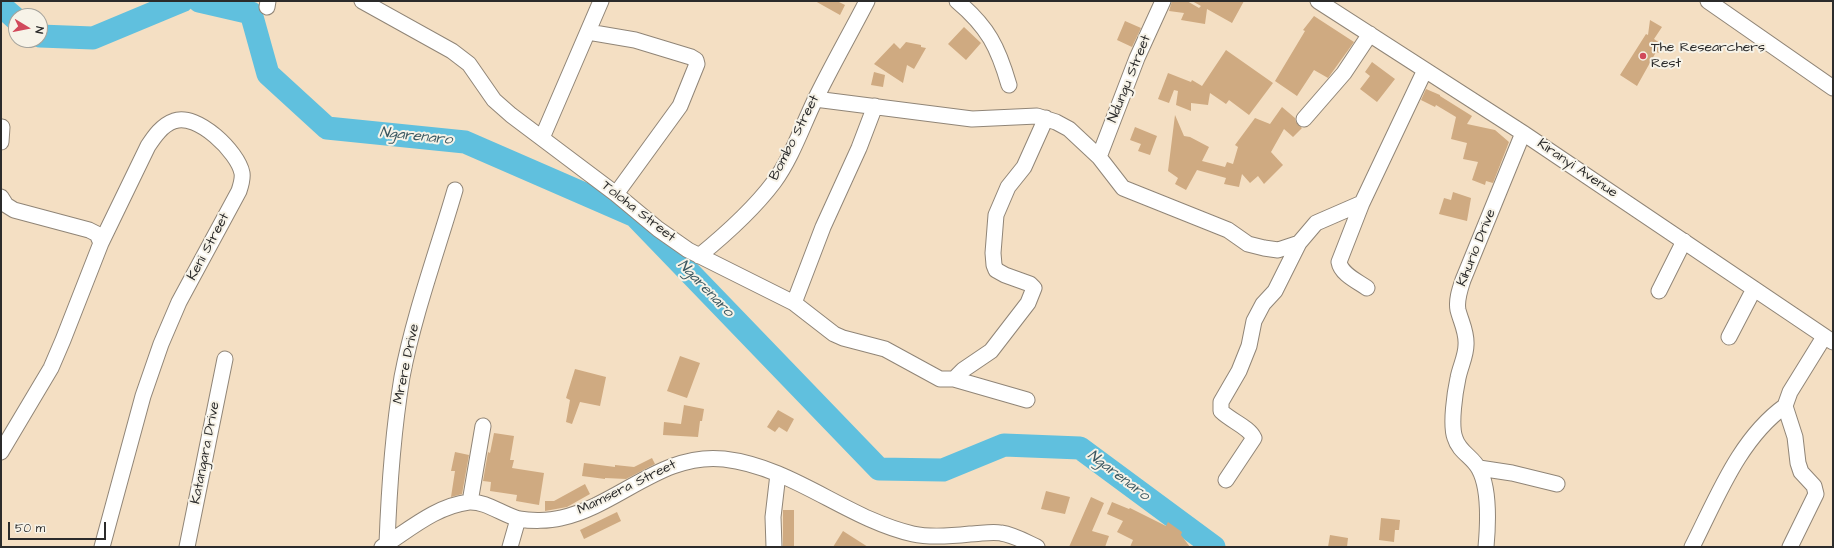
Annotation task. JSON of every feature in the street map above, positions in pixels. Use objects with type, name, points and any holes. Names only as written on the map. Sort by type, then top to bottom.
[{"type":"street","name":"Toloha Street","points":[[362,1],[452,51],[469,64],[494,100],[616,194],[658,229],[699,256],[794,303],[834,334],[843,338],[885,349],[940,379],[954,379],[1027,400]]},
{"type":"street","points":[[542,138],[601,1]]},
{"type":"street","name":"Bombo Street","points":[[699,256],[720,238],[763,196],[785,165],[815,99],[867,1]]},
{"type":"street","points":[[957,1],[976,18],[993,40],[1001,57],[1009,85]]},
{"type":"street","name":"Ndungu Street","points":[[1099,157],[1137,58],[1163,1]]},
{"type":"street","name":"Kiranyi Avenue","points":[[1318,1],[1523,133],[1828,340]]},
{"type":"street","points":[[1708,1],[1833,88]]},
{"type":"street","points":[[588,32],[635,40],[691,57],[696,60],[697,64],[680,106],[616,194]]},
{"type":"street","points":[[1304,119],[1344,73],[1370,34]]},
{"type":"street","points":[[1367,288],[1344,272],[1340,267],[1339,262],[1362,203],[1425,70]]},
{"type":"street","points":[[815,99],[972,120],[1037,116],[1046,118],[1069,129],[1099,157],[1123,188],[1228,230],[1248,244],[1278,250],[1299,243]]},
{"type":"street","points":[[794,303],[823,227],[859,148],[874,106]]},
{"type":"street","points":[[954,379],[962,370],[991,351],[1028,303],[1034,288],[1030,284],[996,270],[994,265],[995,223],[996,215],[1008,187],[1024,167],[1046,118]]},
{"type":"street","name":"Keni Street","points":[[1,452],[51,368],[101,243],[148,146],[156,134],[173,121],[184,119],[210,130],[224,145],[239,166],[242,177],[239,191],[179,302],[160,344],[143,396],[102,547]]},
{"type":"street","points":[[1,142],[2,127]]},
{"type":"street","name":"Kihurio Drive","points":[[1486,547],[1488,526],[1484,481],[1479,468],[1459,448],[1454,438],[1452,426],[1458,379],[1466,347],[1466,334],[1458,309],[1458,298],[1463,280],[1523,133]]},
{"type":"street","name":"Mrere Drive","points":[[384,545],[402,377],[412,331],[455,190]]},
{"type":"street","points":[[1,197],[6,205],[14,210],[89,230],[97,234],[101,243]]},
{"type":"street","points":[[1226,480],[1254,438],[1252,433],[1228,419],[1221,411],[1221,402],[1239,371],[1248,346],[1254,321],[1263,304],[1275,291],[1299,243],[1316,223],[1362,203]]},
{"type":"street","points":[[1659,291],[1684,241]]},
{"type":"street","points":[[1729,337],[1754,289]]},
{"type":"street","points":[[1692,547],[1736,462],[1760,427],[1785,406],[1788,396],[1828,340]]},
{"type":"street","name":"Katangara Drive","points":[[187,547],[225,359]]},
{"type":"street","points":[[1785,406],[1795,436],[1798,463],[1801,472],[1814,486],[1816,494],[1790,547]]},
{"type":"street","points":[[384,545],[426,518],[470,502],[483,426]]},
{"type":"street","name":"Mamsera Street","points":[[470,502],[485,505],[518,519],[560,518],[578,513],[619,494],[671,465],[696,460],[724,459],[759,467],[778,474],[871,519],[915,534],[949,535],[1000,532],[1037,547]]},
{"type":"street","points":[[1479,468],[1512,473],[1557,484]]},
{"type":"street","points":[[774,547],[773,517],[778,474]]},
{"type":"street","points":[[510,547],[518,519]]},
{"type":"building","points":[[815,1],[837,1],[845,5],[840,15]]},
{"type":"building","points":[[1172,1],[1187,1],[1199,8],[1201,6],[1192,1],[1244,1],[1232,23],[1207,9],[1205,24],[1181,20],[1184,13],[1169,11]]},
{"type":"building","points":[[1314,16],[1354,42],[1328,78],[1314,70],[1297,96],[1275,81],[1305,31],[1303,30]]},
{"type":"building","points":[[1650,20],[1662,27],[1654,39],[1663,45],[1659,53],[1656,52],[1637,86],[1620,75],[1646,34],[1648,35]]},
{"type":"building","points":[[1125,21],[1141,28],[1132,47],[1117,40]]},
{"type":"building","points":[[964,27],[981,43],[966,60],[948,44]]},
{"type":"building","points":[[906,42],[921,45],[921,47],[926,48],[914,69],[907,65],[903,83],[874,64],[894,43],[900,49]]},
{"type":"building","points":[[1226,50],[1273,83],[1249,115],[1229,100],[1226,104],[1210,93],[1208,105],[1191,103],[1191,111],[1176,105],[1178,91],[1174,90],[1169,103],[1158,99],[1168,73],[1191,82],[1192,80],[1202,86]]},
{"type":"building","points":[[1372,62],[1395,79],[1377,102],[1360,89],[1370,76],[1365,72]]},
{"type":"building","points":[[874,72],[885,75],[883,87],[871,85]]},
{"type":"building","points":[[1426,89],[1440,95],[1472,116],[1467,124],[1495,130],[1509,142],[1493,183],[1486,181],[1485,185],[1472,180],[1478,162],[1463,159],[1467,143],[1451,139],[1456,117],[1436,105],[1435,107],[1421,100]]},
{"type":"building","points":[[1282,107],[1295,118],[1296,122],[1302,128],[1293,137],[1284,129],[1271,152],[1283,165],[1264,184],[1258,176],[1250,183],[1242,174],[1239,187],[1224,184],[1226,178],[1197,170],[1186,190],[1175,184],[1178,178],[1168,171],[1175,115],[1184,136],[1190,137],[1209,147],[1202,161],[1225,167],[1227,162],[1233,164],[1238,147],[1235,145],[1255,118],[1270,124]]},
{"type":"building","points":[[1135,127],[1157,136],[1150,155],[1138,151],[1141,144],[1130,140]]},
{"type":"building","points":[[1453,192],[1471,198],[1467,221],[1439,214],[1444,198],[1451,200]]},
{"type":"building","points":[[680,356],[700,363],[687,398],[667,391]]},
{"type":"building","points":[[575,369],[606,377],[600,406],[580,402],[572,424],[566,422],[570,400],[566,398]]},
{"type":"building","points":[[684,405],[704,409],[702,421],[700,421],[698,437],[663,435],[664,422],[681,424]]},
{"type":"building","points":[[778,410],[794,419],[787,432],[779,427],[775,432],[767,427]]},
{"type":"building","points":[[494,433],[514,436],[510,460],[514,460],[512,468],[544,473],[539,505],[516,501],[517,495],[490,491],[491,482],[483,481],[488,452],[490,453]]},
{"type":"building","points":[[455,452],[469,455],[462,494],[451,497],[455,471],[451,471]]},
{"type":"building","points":[[652,458],[655,464],[626,479],[605,479],[582,476],[584,463],[615,467],[615,465],[634,467]]},
{"type":"building","points":[[585,484],[590,494],[567,507],[545,511],[545,501],[554,501]]},
{"type":"building","points":[[1046,491],[1070,497],[1065,514],[1041,509]]},
{"type":"building","points":[[1091,497],[1104,503],[1092,531],[1109,536],[1105,547],[1069,547]]},
{"type":"building","points":[[1112,502],[1129,509],[1130,508],[1166,526],[1168,522],[1182,532],[1181,535],[1190,547],[1130,547],[1133,540],[1117,532],[1123,521],[1107,514]]},
{"type":"building","points":[[783,510],[794,510],[794,547],[783,547]]},
{"type":"building","points":[[617,512],[621,521],[584,539],[580,530]]},
{"type":"building","points":[[1381,518],[1400,520],[1399,530],[1395,530],[1394,542],[1379,540]]},
{"type":"building","points":[[843,531],[868,547],[833,547]]},
{"type":"building","points":[[1330,535],[1348,538],[1347,547],[1328,547]]},
{"type":"waterway","name":"Ngarenaro","points":[[48,36],[93,38],[182,1]]},
{"type":"waterway","name":"Ngarenaro","points":[[199,1],[251,13],[268,74],[327,128],[465,142],[635,216],[879,469],[943,470],[1004,445],[1080,448],[1214,547]]},
{"type":"waterway","name":"Ngarenaro","points":[[1,6],[8,12]]},
{"type":"place","name":"The Researchers Rest","points":[[1643,56]]}]
